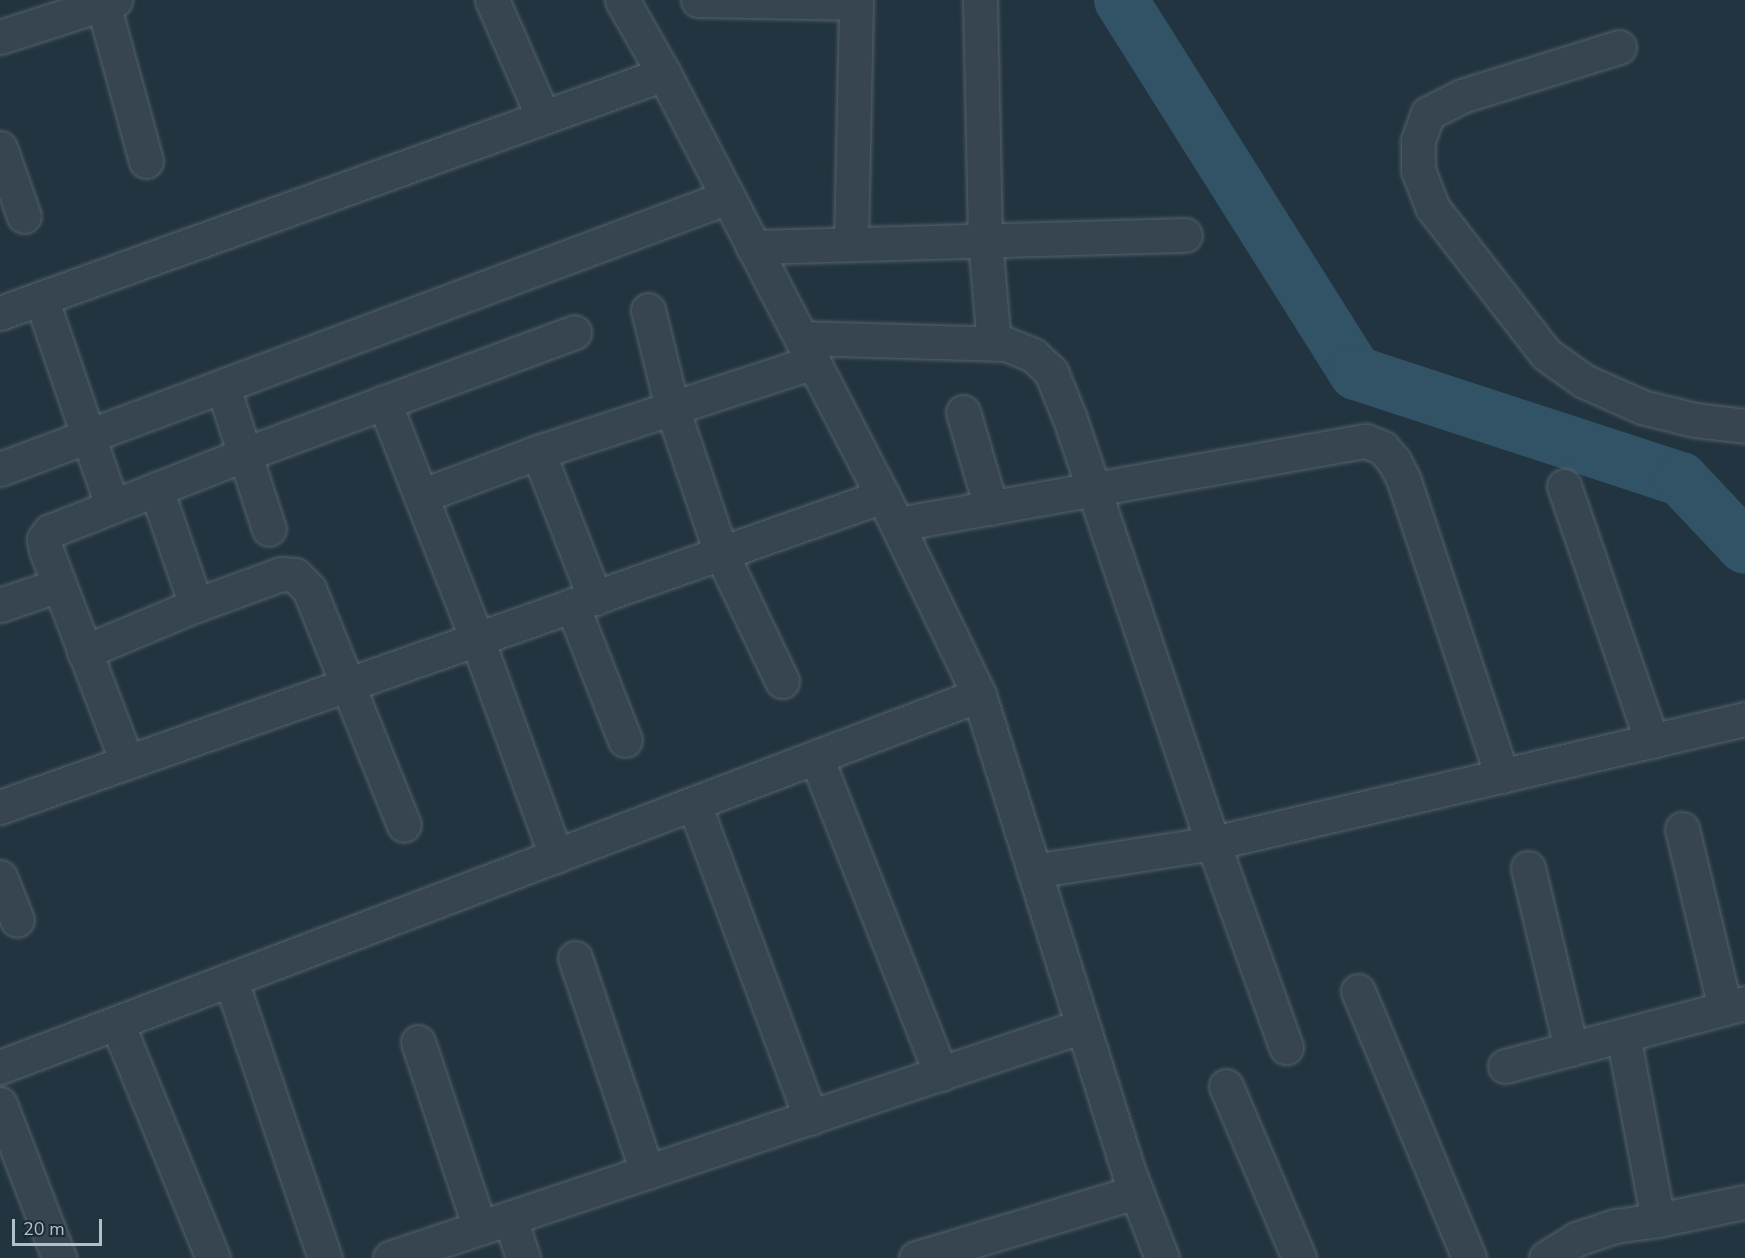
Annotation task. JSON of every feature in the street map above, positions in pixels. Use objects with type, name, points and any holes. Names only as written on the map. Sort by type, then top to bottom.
[{"type":"street","points":[[492,0],[543,117]]},
{"type":"street","points":[[622,0],[664,74],[891,510],[979,695],[1136,1192],[1162,1258]]},
{"type":"street","points":[[698,0],[856,2],[851,244]]},
{"type":"street","points":[[980,0],[986,241],[994,344]]},
{"type":"street","points":[[0,37],[107,1],[146,161]]},
{"type":"street","points":[[1619,47],[1462,96],[1428,113],[1418,141],[1418,170],[1432,207],[1546,354],[1584,381],[1642,407],[1695,420],[1745,426]]},
{"type":"street","points":[[0,313],[664,74]]},
{"type":"street","points":[[0,148],[24,216]]},
{"type":"street","points":[[0,469],[728,197]]},
{"type":"street","points":[[753,247],[1185,235]]},
{"type":"street","points":[[41,298],[112,505]]},
{"type":"street","points":[[648,310],[672,408],[722,553],[782,681]]},
{"type":"street","points":[[127,762],[59,585],[44,539],[50,531],[245,454],[574,332]]},
{"type":"street","points":[[421,496],[538,452],[672,408],[807,350],[1006,344],[1033,356],[1051,372],[1095,490],[1214,843],[1286,1047]]},
{"type":"street","points":[[223,387],[269,529]]},
{"type":"street","points":[[384,402],[477,639],[556,856]]},
{"type":"street","points":[[963,412],[991,508]]},
{"type":"street","points":[[0,806],[722,553],[891,510],[991,508],[1366,441],[1383,448],[1394,461],[1404,482],[1502,776]]},
{"type":"street","points":[[538,452],[625,740]]},
{"type":"street","points":[[1564,486],[1652,741]]},
{"type":"street","points":[[156,489],[196,605]]},
{"type":"street","points":[[84,652],[196,605],[281,574],[295,575],[309,589],[404,825]]},
{"type":"street","points":[[0,605],[59,585]]},
{"type":"street","points":[[0,1067],[979,695]]},
{"type":"street","points":[[1034,872],[1214,843],[1745,719]]},
{"type":"street","points":[[816,757],[941,1074]]},
{"type":"street","points":[[694,804],[811,1118]]},
{"type":"street","points":[[1505,1066],[1735,1006],[1683,829]]},
{"type":"street","points":[[1528,868],[1571,1049]]},
{"type":"street","points":[[0,877],[17,920]]},
{"type":"street","points":[[575,958],[647,1172]]},
{"type":"street","points":[[231,981],[325,1258]]},
{"type":"street","points":[[1358,991],[1468,1258]]},
{"type":"street","points":[[117,1023],[213,1258]]},
{"type":"street","points":[[390,1258],[1083,1026]]},
{"type":"street","points":[[1623,1035],[1658,1220]]},
{"type":"street","points":[[418,1042],[495,1223],[523,1258]]},
{"type":"street","points":[[1226,1086],[1299,1258]]},
{"type":"street","points":[[0,1104],[59,1258]]},
{"type":"street","points":[[916,1258],[960,1252],[1136,1192]]},
{"type":"street","points":[[1546,1258],[1576,1239],[1615,1226],[1658,1220],[1745,1202]]},
{"type":"waterway","points":[[1121,0],[1356,373],[1681,479],[1745,547]]}]
